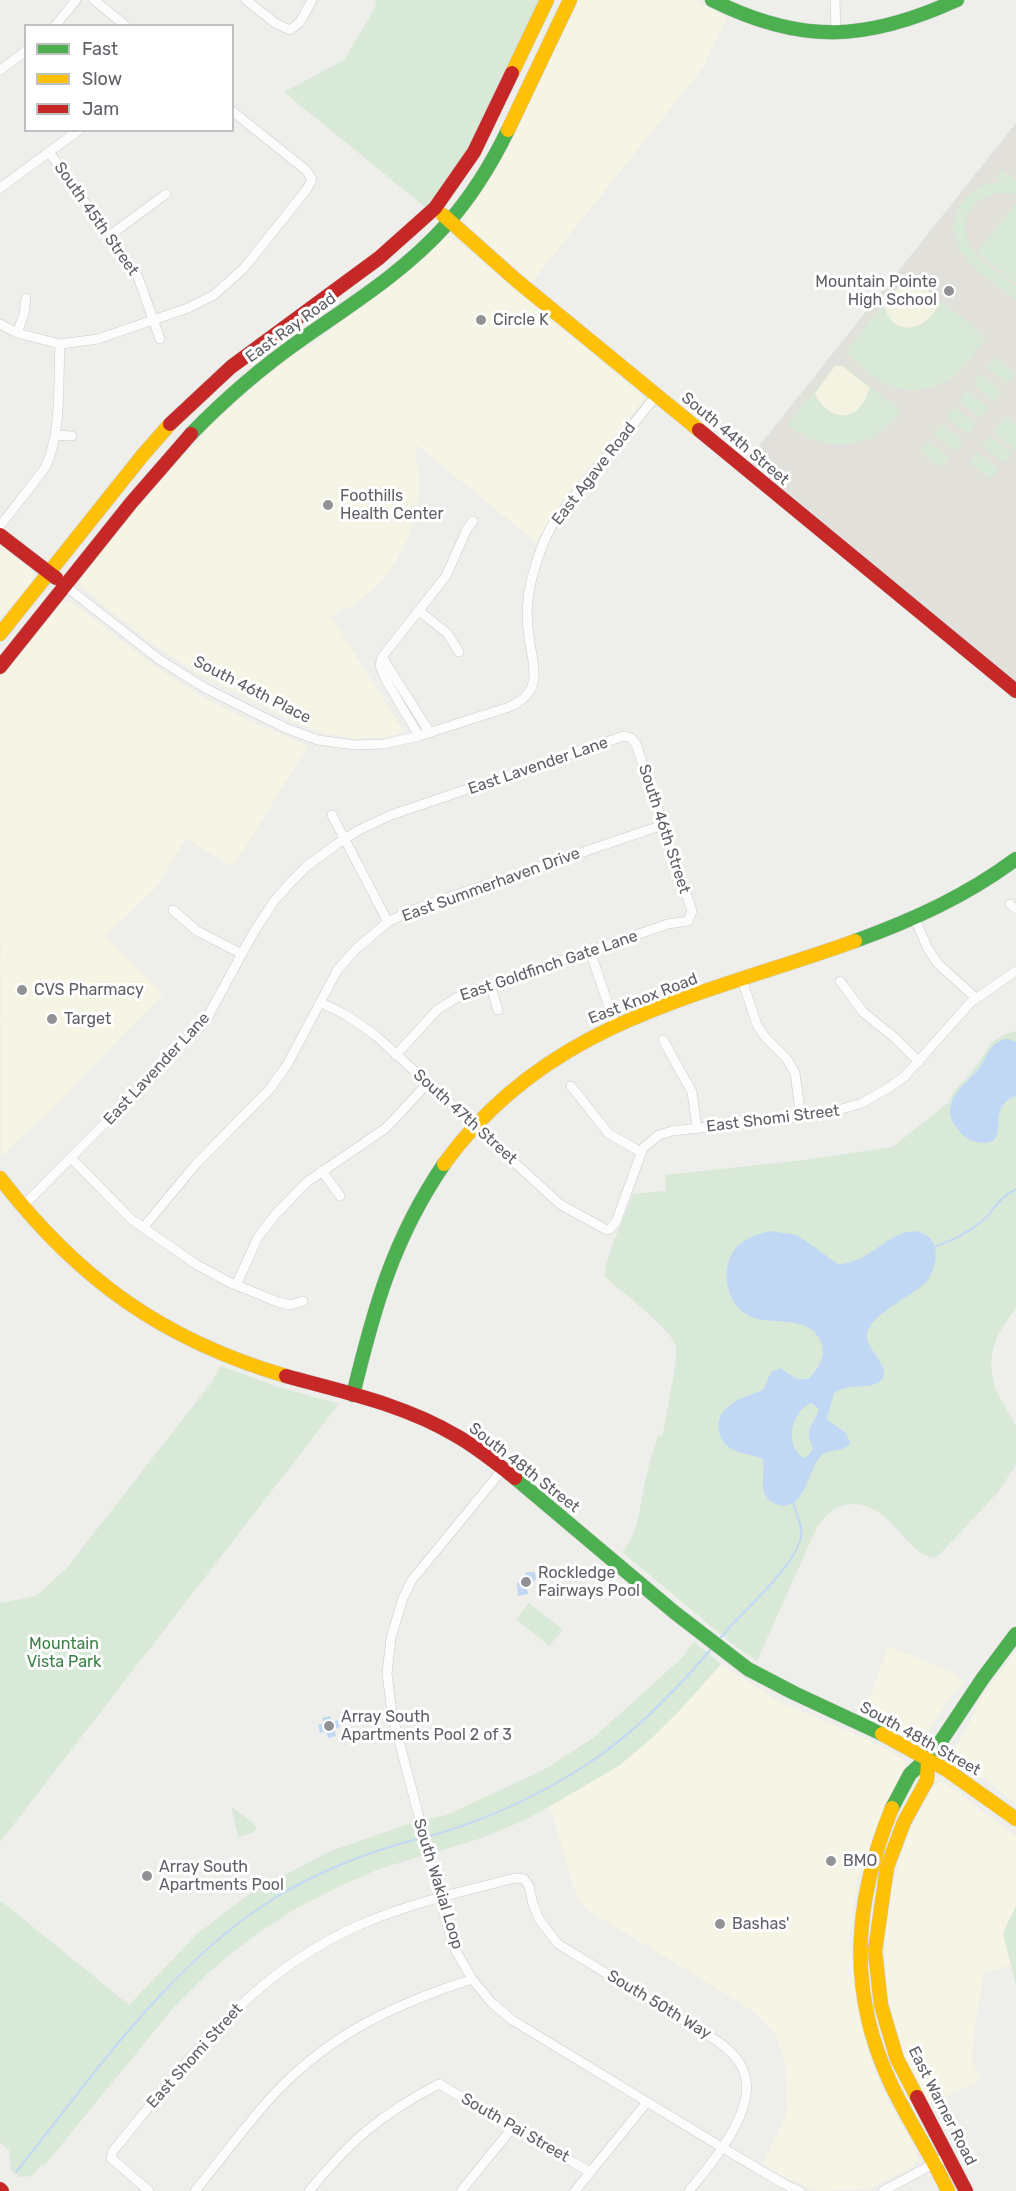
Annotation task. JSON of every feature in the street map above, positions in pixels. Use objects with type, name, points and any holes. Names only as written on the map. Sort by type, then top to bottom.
[{"type":"main road","name":"East Ray Road","points":[[0,634],[158,437],[201,394],[231,367],[379,258],[435,208],[474,153],[547,0]]},
{"type":"main road","name":"East Ray Road","points":[[0,667],[157,471],[216,409],[266,367],[395,272],[422,250],[450,222],[492,163],[570,0]]},
{"type":"main road","points":[[712,0],[741,15],[781,27],[836,33],[891,26],[917,19],[957,0]]},
{"type":"main road","name":"South 44th Street","points":[[435,208],[497,264],[1016,691]]},
{"type":"main road","name":"South 46th Place","points":[[0,534],[64,585]]},
{"type":"main road","name":"East Knox Road","points":[[353,1395],[380,1295],[401,1237],[440,1170],[475,1126],[534,1072],[568,1050],[615,1025],[915,919],[962,896],[1016,859]]},
{"type":"main road","name":"South 48th Street","points":[[0,1178],[22,1208],[82,1267],[114,1293],[161,1324],[239,1362],[353,1395],[429,1421],[472,1446],[503,1469],[701,1633],[748,1669],[791,1694],[881,1733],[978,1789],[1016,1819]]},
{"type":"main road","name":"East Warner Road","points":[[948,2191],[890,2083],[872,2039],[860,1968],[864,1903],[872,1862],[889,1816],[912,1771],[928,1760],[975,1686],[1016,1634]]},
{"type":"main road","name":"East Warner Road","points":[[928,1760],[927,1780],[904,1822],[887,1867],[875,1951],[881,2005],[897,2059],[966,2191]]},
{"type":"main road","points":[[890,2083],[904,2075]]},
{"type":"street","points":[[57,24],[76,0]]},
{"type":"street","points":[[94,0],[124,24]]},
{"type":"street","points":[[246,0],[275,23],[290,30],[300,22],[312,0]]},
{"type":"street","points":[[835,0],[836,33]]},
{"type":"street","points":[[0,70],[24,52]]},
{"type":"street","points":[[0,324],[17,333],[60,344],[98,339],[202,302],[224,288],[244,268],[307,189],[312,179],[306,170],[234,113]]},
{"type":"street","points":[[0,188],[75,132]]},
{"type":"street","name":"South 45th Street","points":[[49,152],[138,277],[160,339]]},
{"type":"street","points":[[109,236],[166,195]]},
{"type":"street","points":[[17,333],[24,314],[26,298]]},
{"type":"street","points":[[0,525],[45,468],[50,458],[55,435],[60,344]]},
{"type":"street","name":"East Agave Road","points":[[526,697],[535,677],[529,636],[528,600],[540,551],[557,519],[656,396]]},
{"type":"street","points":[[55,435],[72,436]]},
{"type":"street","points":[[419,736],[387,682],[380,666],[382,657],[446,576],[467,529],[473,521]]},
{"type":"street","name":"South 46th Place","points":[[64,585],[160,660],[205,688],[288,729],[318,740],[355,745],[384,744],[430,733],[510,707],[526,697]]},
{"type":"street","points":[[419,610],[447,633],[459,652]]},
{"type":"street","points":[[382,657],[430,733]]},
{"type":"street","name":"East Lavender Lane","points":[[22,1208],[205,1022],[263,917],[291,882],[315,859],[345,839],[391,815],[624,736],[631,738]]},
{"type":"street","name":"South 46th Street","points":[[631,738],[636,744],[692,911],[688,921]]},
{"type":"street","points":[[332,815],[388,922]]},
{"type":"street","name":"East Summerhaven Drive","points":[[143,1228],[196,1164],[269,1090],[287,1065],[338,969],[357,948],[388,922],[441,900],[663,825]]},
{"type":"street","points":[[173,910],[197,931],[242,954]]},
{"type":"street","points":[[915,919],[928,949],[938,964],[976,998]]},
{"type":"street","name":"East Goldfinch Gate Lane","points":[[396,1054],[444,1004],[461,995],[668,924],[688,921]]},
{"type":"street","points":[[590,951],[615,1025]]},
{"type":"street","name":"East Shomi Street","points":[[641,1152],[648,1143],[663,1133],[801,1118],[825,1114],[862,1103],[890,1087],[919,1062],[955,1018],[976,998],[1016,971]]},
{"type":"street","points":[[742,980],[757,1025],[765,1037],[787,1059],[795,1073],[801,1118]]},
{"type":"street","points":[[840,981],[863,1012],[895,1038],[919,1062]]},
{"type":"street","points":[[490,984],[498,1010]]},
{"type":"street","name":"South 47th Street","points":[[320,1002],[361,1024],[561,1205],[602,1228],[610,1229],[616,1222],[641,1152]]},
{"type":"street","points":[[663,1040],[692,1092],[697,1128]]},
{"type":"street","points":[[236,1285],[266,1225],[307,1182],[386,1128],[428,1083]]},
{"type":"street","points":[[571,1086],[609,1134],[641,1152]]},
{"type":"street","points":[[71,1158],[117,1207],[197,1265],[236,1285],[278,1302],[291,1305],[303,1301]]},
{"type":"street","points":[[322,1171],[340,1196]]},
{"type":"street","name":"South Wakial Loop","points":[[503,1469],[412,1580],[397,1614],[388,1652],[388,1683],[392,1714],[439,1898],[456,1951],[472,1979],[487,1998],[512,2020],[723,2148],[797,2190]]},
{"type":"street","name":"East Shomi Street","points":[[149,2191],[111,2158],[113,2151],[198,2047],[231,2013],[270,1979],[308,1953],[345,1932],[397,1910],[515,1878],[524,1879]]},
{"type":"street","name":"South 50th Way","points":[[524,1879],[529,1886],[532,1904],[539,1919],[558,1944],[717,2041],[729,2049],[739,2061],[745,2073],[746,2096],[742,2110],[723,2148],[689,2191]]},
{"type":"street","points":[[195,2191],[275,2093],[332,2044],[353,2029],[397,2006],[472,1979]]},
{"type":"street","name":"South Pai Street","points":[[309,2191],[363,2132],[407,2100],[439,2084],[590,2172]]},
{"type":"street","points":[[575,2191],[647,2102]]},
{"type":"street","points":[[460,2191],[513,2127]]},
{"type":"street","points":[[883,2191],[948,2156]]},
{"type":"shaded area","points":[[577,0],[695,0],[727,17],[703,68],[532,282],[471,229],[464,219],[465,213],[507,149]]},
{"type":"shaded area","name":"Mountain Pointe High School","points":[[1016,123],[1016,682],[748,460]]},
{"type":"shaded area","points":[[445,237],[455,239],[639,393],[643,400],[565,497],[536,542],[414,443],[419,474],[419,495],[416,515],[408,538],[394,565],[379,585],[353,605],[331,616],[404,732],[387,737],[356,739],[327,734],[300,725],[197,673],[157,647],[107,608],[82,587],[80,579],[143,497],[203,436],[209,423],[295,352],[311,346],[328,333],[347,313],[414,265]]},
{"type":"shaded area","points":[[0,544],[30,568],[34,576],[31,585],[0,617]]},
{"type":"shaded area","points":[[62,601],[74,604],[154,666],[199,695],[308,746],[233,867],[186,838],[156,888],[105,936],[163,994],[44,1117],[1,1157],[0,677]]},
{"type":"shaded area","points":[[889,1646],[954,1673],[964,1682],[945,1704],[929,1732],[923,1737],[914,1738],[884,1717],[865,1708]]},
{"type":"shaded area","points":[[1016,1651],[1016,1803],[989,1782],[957,1763],[953,1752],[972,1719],[979,1701]]},
{"type":"shaded area","points":[[721,1664],[778,1701],[873,1742],[901,1758],[906,1764],[907,1768],[882,1816],[857,1881],[849,1940],[860,2018],[871,2060],[887,2099],[916,2150],[919,2160],[910,2168],[868,2189],[819,2191],[788,2179],[763,2164],[787,2112],[786,2064],[775,2033],[744,2005],[587,1910],[579,1901],[572,1883],[550,1806],[620,1765],[681,1709]]},
{"type":"shaded area","points":[[940,1782],[945,1783],[1016,1836],[1016,1906],[1003,1933],[1011,1965],[984,1973],[975,2025],[972,2062],[981,2080],[926,2105],[902,2054],[892,2019],[886,1989],[885,1939],[890,1895],[905,1840],[931,1790]]},
{"type":"green space","points":[[375,0],[540,0],[476,134],[426,208],[284,92],[344,60],[376,6]]},
{"type":"green space","points":[[1002,170],[1016,181],[1016,195],[1004,193],[983,198],[968,213],[965,234],[974,252],[1016,286],[1016,300],[968,260],[954,234],[954,220],[961,204],[978,188],[1001,182],[996,177]]},
{"type":"green space","points":[[1016,203],[1016,283],[977,252]]},
{"type":"green space","points":[[912,278],[986,337],[952,378],[942,384],[921,390],[899,388],[878,380],[845,352],[904,279]]},
{"type":"green space","points":[[994,357],[1015,374],[1007,384],[986,367]]},
{"type":"green space","points":[[836,365],[843,365],[901,411],[876,434],[862,441],[832,444],[817,441],[787,424]]},
{"type":"green space","points":[[980,374],[1002,391],[994,401],[973,384]]},
{"type":"green space","points":[[967,391],[989,408],[981,418],[959,401]]},
{"type":"green space","points":[[954,407],[976,424],[968,434],[946,417]]},
{"type":"green space","points":[[1006,416],[1016,424],[1016,451],[993,432]]},
{"type":"green space","points":[[941,424],[963,441],[955,451],[933,434]]},
{"type":"green space","points":[[990,436],[1012,453],[1004,463],[982,446]]},
{"type":"green space","points":[[928,441],[950,458],[942,468],[920,451]]},
{"type":"green space","points":[[977,452],[999,469],[991,479],[969,462]]},
{"type":"green space","points":[[1016,1031],[1016,1308],[998,1334],[992,1352],[991,1367],[995,1389],[1016,1426],[1016,1465],[998,1492],[934,1558],[923,1554],[888,1520],[867,1506],[853,1504],[841,1506],[831,1512],[816,1529],[757,1661],[730,1642],[622,1552],[636,1526],[650,1462],[658,1436],[663,1435],[676,1350],[671,1337],[663,1328],[604,1276],[613,1244],[633,1194],[666,1191],[665,1175],[804,1160],[893,1147],[949,1102],[954,1091],[975,1068],[992,1042]]},
{"type":"green space","name":"Mountain Vista Park","points":[[221,1366],[275,1386],[339,1404],[0,1842],[0,1603],[36,1596],[66,1569],[211,1383]]},
{"type":"green space","points":[[529,1603],[563,1630],[549,1646],[516,1619]]},
{"type":"green space","points":[[694,1642],[721,1664],[652,1738],[620,1765],[525,1820],[482,1838],[379,1869],[295,1909],[252,1937],[210,1971],[174,2007],[44,2166],[42,2164],[32,2176],[20,2177],[11,2170],[9,2150],[0,2142],[0,1900],[129,2005],[197,1934],[255,1890],[331,1851],[414,1822],[447,1815],[545,1769],[593,1738],[683,1657]]},
{"type":"green space","points":[[231,1806],[257,1827],[253,1833],[238,1837]]},
{"type":"green space","points":[[1016,1906],[1016,1985],[1003,1933]]},
{"type":"sand","points":[[912,278],[940,301],[935,311],[920,325],[903,327],[895,324],[884,305],[905,279]]},
{"type":"sand","points":[[835,366],[842,366],[870,388],[861,406],[848,415],[835,414],[823,406],[815,393]]},
{"type":"water","points":[[1008,1039],[1016,1042],[1016,1096],[1001,1108],[996,1137],[984,1143],[974,1141],[965,1137],[952,1120],[950,1115],[953,1099],[980,1067],[993,1046]]},
{"type":"water","points":[[771,1231],[797,1235],[838,1264],[855,1261],[893,1238],[911,1231],[930,1238],[936,1252],[934,1266],[926,1283],[884,1312],[870,1326],[867,1333],[870,1346],[882,1365],[883,1377],[879,1382],[870,1386],[847,1388],[834,1393],[827,1419],[847,1435],[850,1444],[843,1449],[821,1456],[800,1496],[787,1505],[776,1504],[765,1494],[763,1459],[727,1446],[719,1431],[721,1415],[726,1408],[740,1399],[763,1390],[771,1372],[780,1368],[797,1379],[809,1379],[822,1357],[821,1342],[815,1332],[806,1326],[752,1317],[743,1312],[732,1299],[727,1273],[728,1264],[735,1249],[752,1237]],"holes":[[[811,1403],[819,1409],[809,1431],[813,1448],[809,1455],[803,1458],[793,1445],[792,1429],[804,1407]]]},
{"type":"water","name":"Rockledge Fairways Pool","points":[[527,1572],[535,1572],[536,1579],[527,1589],[528,1594],[518,1596],[517,1584]]},
{"type":"water","name":"Array South Apartments Pool 2 of 3","points":[[330,1716],[332,1722],[338,1720],[340,1727],[334,1729],[336,1736],[328,1738],[326,1731],[320,1733],[318,1725],[324,1723],[322,1718]]},
{"type":"waterway","points":[[934,1247],[959,1237],[976,1226],[1004,1197],[1016,1189]]},
{"type":"waterway","points":[[718,1641],[775,1579],[794,1553],[800,1541],[801,1531],[793,1501]]},
{"type":"waterway","points":[[427,1837],[511,1806],[589,1763],[654,1710],[712,1648]]},
{"type":"waterway","points":[[16,2172],[136,2022],[203,1953],[239,1923],[278,1896],[330,1869],[421,1838]]},
{"type":"traffic: fast","points":[[712,0],[745,15],[776,25],[805,31],[834,32],[864,30],[893,24],[957,0]]},
{"type":"traffic: fast","points":[[191,434],[258,372],[396,272],[430,242],[473,191],[508,130]]},
{"type":"traffic: fast","points":[[855,941],[898,925],[958,896],[1016,859]]},
{"type":"traffic: fast","points":[[353,1395],[378,1303],[398,1247],[426,1192],[444,1164]]},
{"type":"traffic: fast","points":[[515,1478],[674,1612],[748,1669],[882,1734]]},
{"type":"traffic: fast","points":[[892,1808],[910,1774],[933,1753],[983,1678],[1016,1634]]},
{"type":"traffic: slow","points":[[512,73],[547,0]]},
{"type":"traffic: slow","points":[[508,130],[570,0]]},
{"type":"traffic: slow","points":[[443,215],[516,280],[699,430]]},
{"type":"traffic: slow","points":[[0,634],[170,424]]},
{"type":"traffic: slow","points":[[444,1164],[485,1115],[530,1076],[579,1045],[630,1020],[684,998],[855,941]]},
{"type":"traffic: slow","points":[[0,1178],[60,1246],[92,1276],[126,1301],[200,1344],[286,1376]]},
{"type":"traffic: slow","points":[[882,1734],[947,1770],[1016,1819]]},
{"type":"traffic: slow","points":[[917,2097],[897,2059],[881,2005],[875,1951],[887,1867],[904,1822],[927,1780],[928,1760]]},
{"type":"traffic: slow","points":[[892,1808],[879,1843],[863,1911],[862,1979],[867,2013],[876,2048],[890,2082],[948,2191]]},
{"type":"traffic: jam","points":[[170,424],[231,367],[379,258],[435,208],[474,152],[512,73]]},
{"type":"traffic: jam","points":[[699,430],[1016,691]]},
{"type":"traffic: jam","points":[[0,667],[131,503],[191,434]]},
{"type":"traffic: jam","points":[[0,535],[56,578]]},
{"type":"traffic: jam","points":[[286,1376],[372,1400],[415,1415],[463,1440],[515,1478]]},
{"type":"traffic: jam","points":[[917,2097],[966,2191]]},
{"type":"place","name":"Mountain Pointe High School","points":[[949,291]]},
{"type":"place","name":"Circle K","points":[[481,320]]},
{"type":"place","name":"Foothills Health Center","points":[[328,505]]},
{"type":"place","name":"CVS Pharmacy","points":[[22,990]]},
{"type":"place","name":"Target","points":[[52,1019]]},
{"type":"place","name":"Rockledge Fairways Pool","points":[[526,1582]]},
{"type":"place","name":"Array South Apartments Pool 2 of 3","points":[[329,1726]]},
{"type":"place","name":"BMO","points":[[831,1861]]},
{"type":"place","name":"Array South Apartments Pool","points":[[147,1876]]},
{"type":"place","name":"Bashas'","points":[[720,1924]]}]
